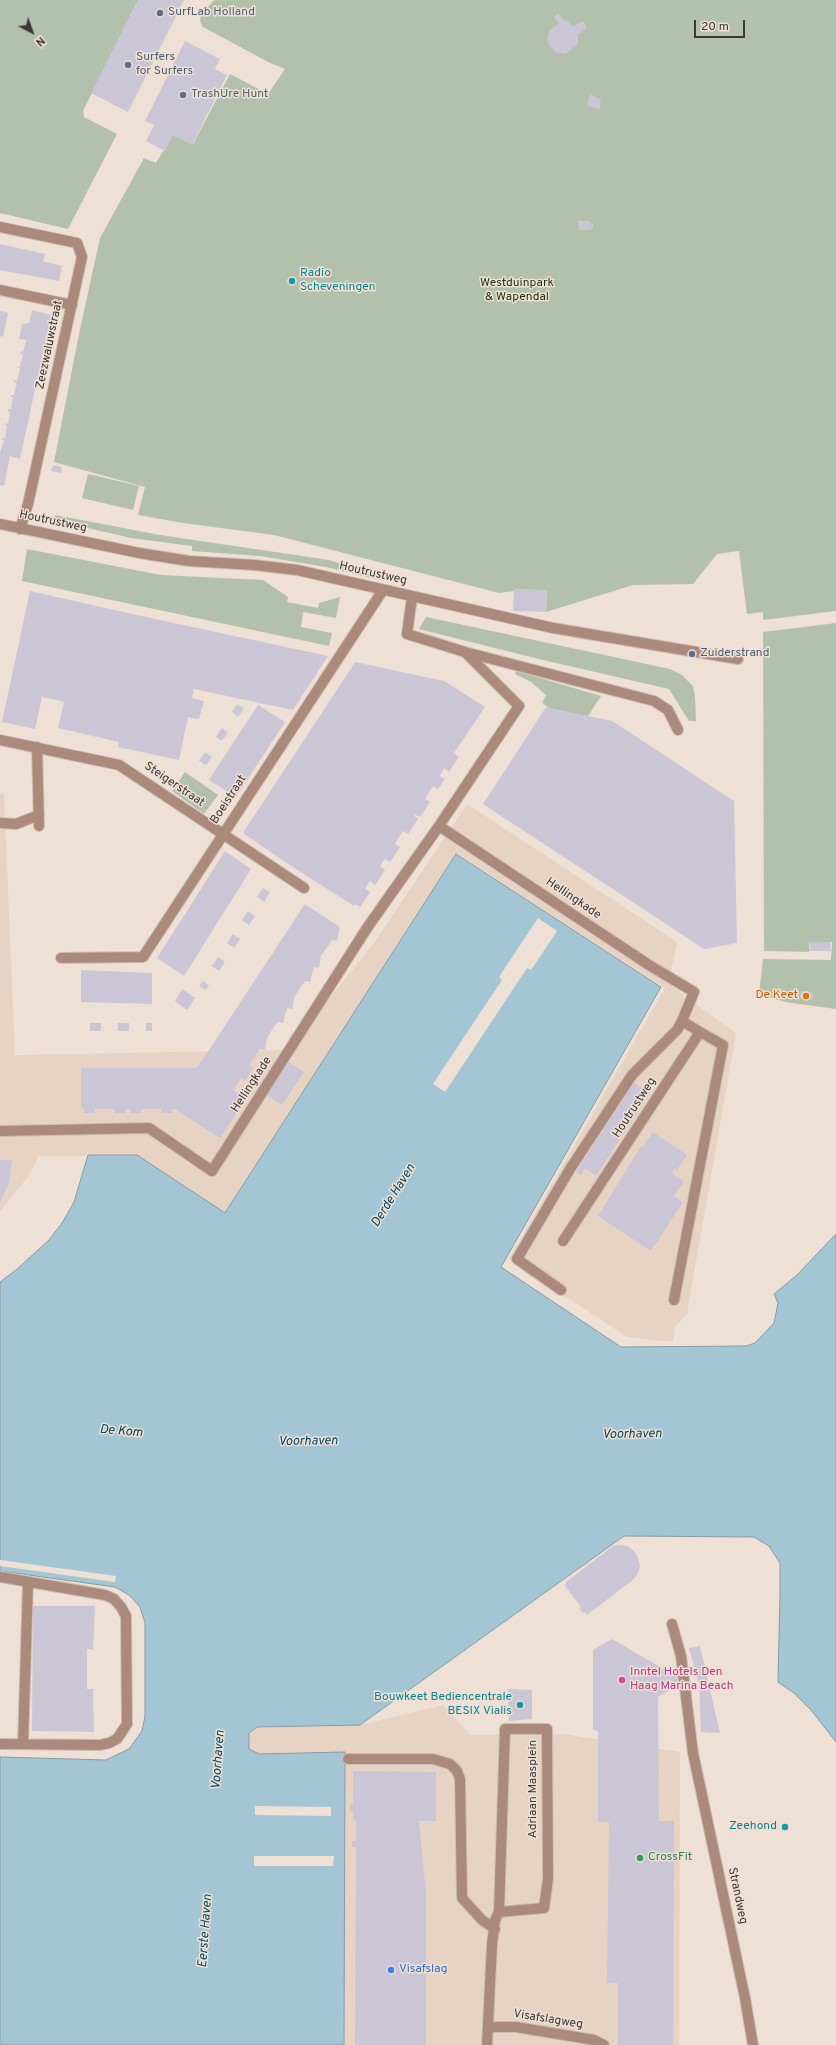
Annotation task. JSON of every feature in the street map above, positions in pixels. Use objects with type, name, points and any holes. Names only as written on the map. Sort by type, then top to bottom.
[{"type":"street","name":"Zeezwaluwstraat","points":[[0,227],[77,243],[82,257],[28,504],[20,529]]},
{"type":"street","points":[[0,290],[72,305]]},
{"type":"street","name":"Houtrustweg","points":[[0,524],[139,553],[189,561],[254,565],[297,570],[554,628],[738,659]]},
{"type":"street","name":"Boeistraat","points":[[61,958],[143,957],[383,590]]},
{"type":"street","points":[[412,597],[406,634],[465,652],[654,701],[668,710],[678,730]]},
{"type":"street","name":"Hellingkade","points":[[0,1131],[149,1128],[212,1171],[367,928],[439,826],[519,706],[465,652]]},
{"type":"street","name":"Steigerstraat","points":[[0,740],[119,765],[304,888]]},
{"type":"street","points":[[37,747],[40,826]]},
{"type":"street","points":[[0,823],[16,824],[39,815]]},
{"type":"street","name":"Hellingkade","points":[[439,826],[649,966],[694,992],[682,1021]]},
{"type":"street","points":[[561,1290],[517,1259],[570,1169],[632,1075],[677,1030],[682,1021],[723,1045],[674,1300]]},
{"type":"street","name":"Houtrustweg","points":[[563,1241],[700,1032]]},
{"type":"street","points":[[0,1577],[106,1595],[114,1599],[121,1607],[126,1616],[127,1724],[117,1739],[100,1745],[0,1744]]},
{"type":"street","points":[[23,1744],[28,1582]]},
{"type":"street","name":"Strandweg","points":[[672,1624],[681,1656],[693,1753],[745,1998],[753,2045]]},
{"type":"street","name":"Adriaan Maasplein","points":[[505,1729],[547,1729],[548,1879],[544,1908],[499,1912],[505,1729]]},
{"type":"street","points":[[348,1759],[432,1759],[450,1764],[457,1771],[460,1779],[462,1898],[482,1920],[494,1929]]},
{"type":"street","points":[[487,2045],[492,1944],[494,1929],[499,1912]]},
{"type":"street","name":"Visafslagweg","points":[[488,2027],[516,2027],[594,2040],[604,2045]]},
{"type":"shaded area","points":[[0,793],[4,793],[15,1055],[288,1050],[374,943],[467,804],[677,942],[670,976],[679,992],[736,1033],[687,1314],[675,1327],[673,1342],[627,1337],[509,1259],[665,988],[456,853],[225,1213],[138,1156],[39,1156],[28,1177],[0,1211]]},
{"type":"shaded area","points":[[443,1705],[470,1735],[563,1734],[680,1752],[679,2045],[344,2045],[345,1752],[259,1754],[249,1749],[249,1733],[257,1727],[360,1725]]},
{"type":"green space","points":[[0,0],[138,0],[83,111],[84,117],[117,134],[68,229],[0,213]]},
{"type":"green space","name":"Westduinpark & Wapendal","points":[[214,0],[836,0],[836,611],[763,620],[763,612],[747,614],[739,551],[717,554],[693,584],[633,585],[546,612],[547,591],[514,589],[514,591],[499,593],[274,535],[183,523],[138,515],[145,487],[54,462],[79,334],[100,238],[144,158],[156,163],[173,135],[193,144],[230,74],[268,94],[285,69],[270,63],[203,27],[200,21],[201,15]]},
{"type":"green space","points":[[88,474],[139,486],[133,510],[82,498]]},
{"type":"green space","points":[[55,515],[160,535],[329,560],[374,574],[380,578],[380,580],[326,567],[260,556],[192,551],[192,546],[131,538],[53,520]]},
{"type":"green space","points":[[27,549],[161,575],[263,580],[288,597],[287,602],[318,608],[319,603],[340,597],[336,618],[303,612],[301,627],[332,633],[329,646],[22,581]]},
{"type":"green space","points":[[426,617],[670,669],[682,675],[693,686],[696,721],[689,721],[669,689],[543,660],[419,629]]},
{"type":"green space","points":[[836,623],[836,1009],[785,1002],[759,994],[763,959],[831,960],[832,942],[809,942],[809,952],[764,951],[763,632]]},
{"type":"green space","points":[[516,671],[601,696],[580,729],[542,703],[546,695],[531,682],[515,674]]},
{"type":"green space","points":[[185,772],[218,795],[204,814],[172,791]]},
{"type":"water","points":[[456,854],[661,987],[501,1267],[621,1347],[746,1346],[755,1343],[774,1323],[778,1303],[774,1294],[797,1275],[836,1234],[836,1742],[811,1710],[794,1693],[778,1682],[780,1563],[769,1546],[754,1537],[624,1536],[360,1725],[257,1727],[249,1733],[249,1749],[259,1754],[345,1752],[344,2045],[0,2045],[0,1757],[106,1760],[129,1749],[142,1731],[145,1716],[145,1623],[140,1607],[129,1595],[115,1587],[0,1571],[0,1282],[16,1270],[49,1240],[62,1223],[74,1202],[88,1155],[137,1155],[225,1213]]},
{"type":"pier","points":[[538,918],[557,931],[531,970],[527,968],[445,1092],[433,1084],[502,980],[499,977]]},
{"type":"pier","points":[[0,1560],[116,1576],[115,1582],[0,1566]]},
{"type":"pier","points":[[255,1806],[331,1807],[331,1816],[255,1815]]},
{"type":"pier","points":[[254,1856],[334,1856],[333,1866],[254,1866]]},
{"type":"building","points":[[138,0],[184,0],[128,112],[91,93]]},
{"type":"building","points":[[558,14],[564,21],[566,20],[573,26],[583,21],[587,28],[578,34],[578,42],[576,46],[565,54],[555,52],[547,42],[549,31],[559,23],[554,17]]},
{"type":"building","points":[[185,41],[220,59],[215,69],[227,75],[192,145],[173,135],[165,151],[146,141],[154,125],[145,121]]},
{"type":"building","points":[[590,94],[601,100],[599,111],[597,108],[587,106]]},
{"type":"building","points":[[578,219],[581,221],[589,221],[593,224],[593,228],[589,230],[579,230]]},
{"type":"building","points":[[0,244],[45,254],[43,261],[62,266],[59,281],[0,270]]},
{"type":"building","name":"Radio Scheveningen","points":[[288,278],[297,279],[296,284],[287,283]]},
{"type":"building","points":[[32,310],[51,315],[20,459],[10,456],[4,486],[0,485],[0,452],[4,440],[2,440],[2,438],[5,438],[7,426],[5,423],[8,424],[10,412],[8,409],[11,409],[13,397],[11,397],[11,395],[14,395],[17,383],[14,382],[14,380],[17,381],[20,368],[17,368],[20,366],[23,354],[20,354],[21,351],[23,352],[26,340],[19,339],[22,324],[29,323]]},
{"type":"building","points":[[0,311],[8,313],[3,337],[0,336]]},
{"type":"building","points":[[53,465],[62,467],[61,473],[51,471]]},
{"type":"building","points":[[514,589],[547,590],[546,612],[513,611]]},
{"type":"building","points":[[30,591],[328,656],[293,710],[194,689],[192,698],[204,701],[199,719],[188,717],[179,760],[118,747],[119,742],[58,728],[64,702],[42,697],[35,729],[2,722]]},
{"type":"building","points":[[355,662],[444,681],[485,707],[454,753],[459,757],[449,772],[444,768],[440,776],[445,779],[438,789],[433,786],[425,799],[430,802],[420,817],[414,814],[418,819],[408,834],[403,831],[395,844],[400,847],[390,862],[385,859],[380,866],[385,870],[375,885],[370,881],[365,889],[370,892],[360,907],[355,904],[354,906],[243,833]]},
{"type":"building","points":[[237,704],[244,708],[238,717],[232,712]]},
{"type":"building","points":[[258,705],[285,722],[236,797],[209,780]]},
{"type":"building","points":[[546,707],[612,721],[734,801],[737,943],[704,949],[483,804]]},
{"type":"building","points":[[222,728],[228,732],[222,741],[216,737]]},
{"type":"building","points":[[205,752],[212,757],[206,765],[199,761]]},
{"type":"building","points":[[225,851],[251,869],[184,976],[157,958]]},
{"type":"building","points":[[263,888],[270,892],[264,902],[257,897]]},
{"type":"building","points":[[305,904],[340,927],[337,941],[332,940],[321,956],[319,968],[314,967],[310,982],[305,981],[294,997],[293,1009],[287,1008],[283,1023],[278,1022],[275,1025],[267,1038],[265,1050],[260,1049],[249,1065],[253,1068],[245,1081],[241,1078],[233,1090],[246,1099],[220,1138],[175,1109],[172,1109],[172,1113],[161,1113],[161,1109],[141,1109],[141,1113],[130,1113],[130,1109],[126,1109],[126,1113],[114,1113],[114,1109],[95,1109],[95,1113],[84,1113],[84,1108],[81,1108],[81,1068],[197,1068]]},
{"type":"building","points":[[248,911],[255,916],[249,925],[242,920]]},
{"type":"building","points":[[233,934],[240,939],[234,948],[227,943]]},
{"type":"building","points":[[810,942],[830,942],[831,951],[809,951]]},
{"type":"building","points":[[218,957],[225,962],[219,971],[212,966]]},
{"type":"building","points":[[81,970],[152,973],[152,1004],[81,1002]]},
{"type":"building","points":[[203,981],[209,985],[206,990],[199,986]]},
{"type":"building","points":[[182,989],[195,998],[187,1010],[175,1001]]},
{"type":"building","name":"De Keet","points":[[801,991],[813,993],[812,1000],[800,998]]},
{"type":"building","points":[[90,1023],[101,1023],[101,1031],[90,1031]]},
{"type":"building","points":[[118,1023],[129,1023],[129,1031],[118,1031]]},
{"type":"building","points":[[146,1023],[152,1023],[152,1031],[146,1031]]},
{"type":"building","points":[[289,1062],[304,1072],[282,1105],[267,1095]]},
{"type":"building","points":[[634,1083],[650,1093],[596,1176],[585,1168],[581,1175],[576,1172]]},
{"type":"building","points":[[653,1132],[687,1155],[677,1170],[675,1168],[671,1173],[684,1181],[674,1196],[683,1202],[651,1251],[598,1216],[641,1146],[642,1147]]},
{"type":"building","points":[[0,1160],[12,1160],[9,1183],[0,1203]]},
{"type":"building","points":[[613,1546],[627,1546],[634,1551],[640,1566],[638,1573],[634,1579],[587,1615],[579,1608],[581,1607],[565,1586],[566,1582]]},
{"type":"building","points":[[33,1606],[95,1606],[93,1648],[95,1650],[87,1649],[87,1689],[94,1689],[94,1732],[32,1731]]},
{"type":"building","points":[[612,1639],[679,1678],[679,1685],[658,1697],[659,1821],[674,1821],[673,2045],[618,2045],[618,1983],[607,1983],[609,1822],[598,1822],[598,1732],[593,1729],[593,1650]]},
{"type":"building","points":[[700,1646],[720,1733],[701,1732],[699,1684],[689,1648]]},
{"type":"building","name":"Bouwkeet Bediencentrale BESIX Vialis","points":[[508,1689],[532,1690],[532,1719],[509,1721]]},
{"type":"building","name":"Visafslag","points":[[353,1771],[436,1772],[436,1821],[419,1821],[426,1894],[426,2045],[355,2045],[356,1847],[352,1847],[352,1841],[356,1841],[356,1820],[353,1821],[353,1812],[350,1812],[350,1803],[353,1804]]},
{"type":"place","name":"SurfLab Holland","points":[[160,13]]},
{"type":"place","name":"Surfers for Surfers","points":[[128,65]]},
{"type":"place","name":"TrashUre Hunt","points":[[183,95]]},
{"type":"place","name":"Radio Scheveningen","points":[[292,281]]},
{"type":"place","name":"Zuiderstrand","points":[[692,654]]},
{"type":"place","name":"De Keet","points":[[806,996]]},
{"type":"place","name":"Inntel Hotels Den Haag Marina Beach","points":[[622,1680]]},
{"type":"place","name":"Bouwkeet Bediencentrale BESIX Vialis","points":[[520,1705]]},
{"type":"place","name":"Zeehond","points":[[785,1827]]},
{"type":"place","name":"CrossFit","points":[[640,1858]]},
{"type":"place","name":"Visafslag","points":[[391,1970]]},
{"type":"water label","name":"Derde Haven","points":[[394,1196]]},
{"type":"water label","name":"De Kom","points":[[121,1432]]},
{"type":"water label","name":"Voorhaven","points":[[632,1435]]},
{"type":"water label","name":"Voorhaven","points":[[308,1442]]},
{"type":"water label","name":"Voorhaven","points":[[219,1760]]},
{"type":"water label","name":"Eerste Haven","points":[[206,1931]]}]
